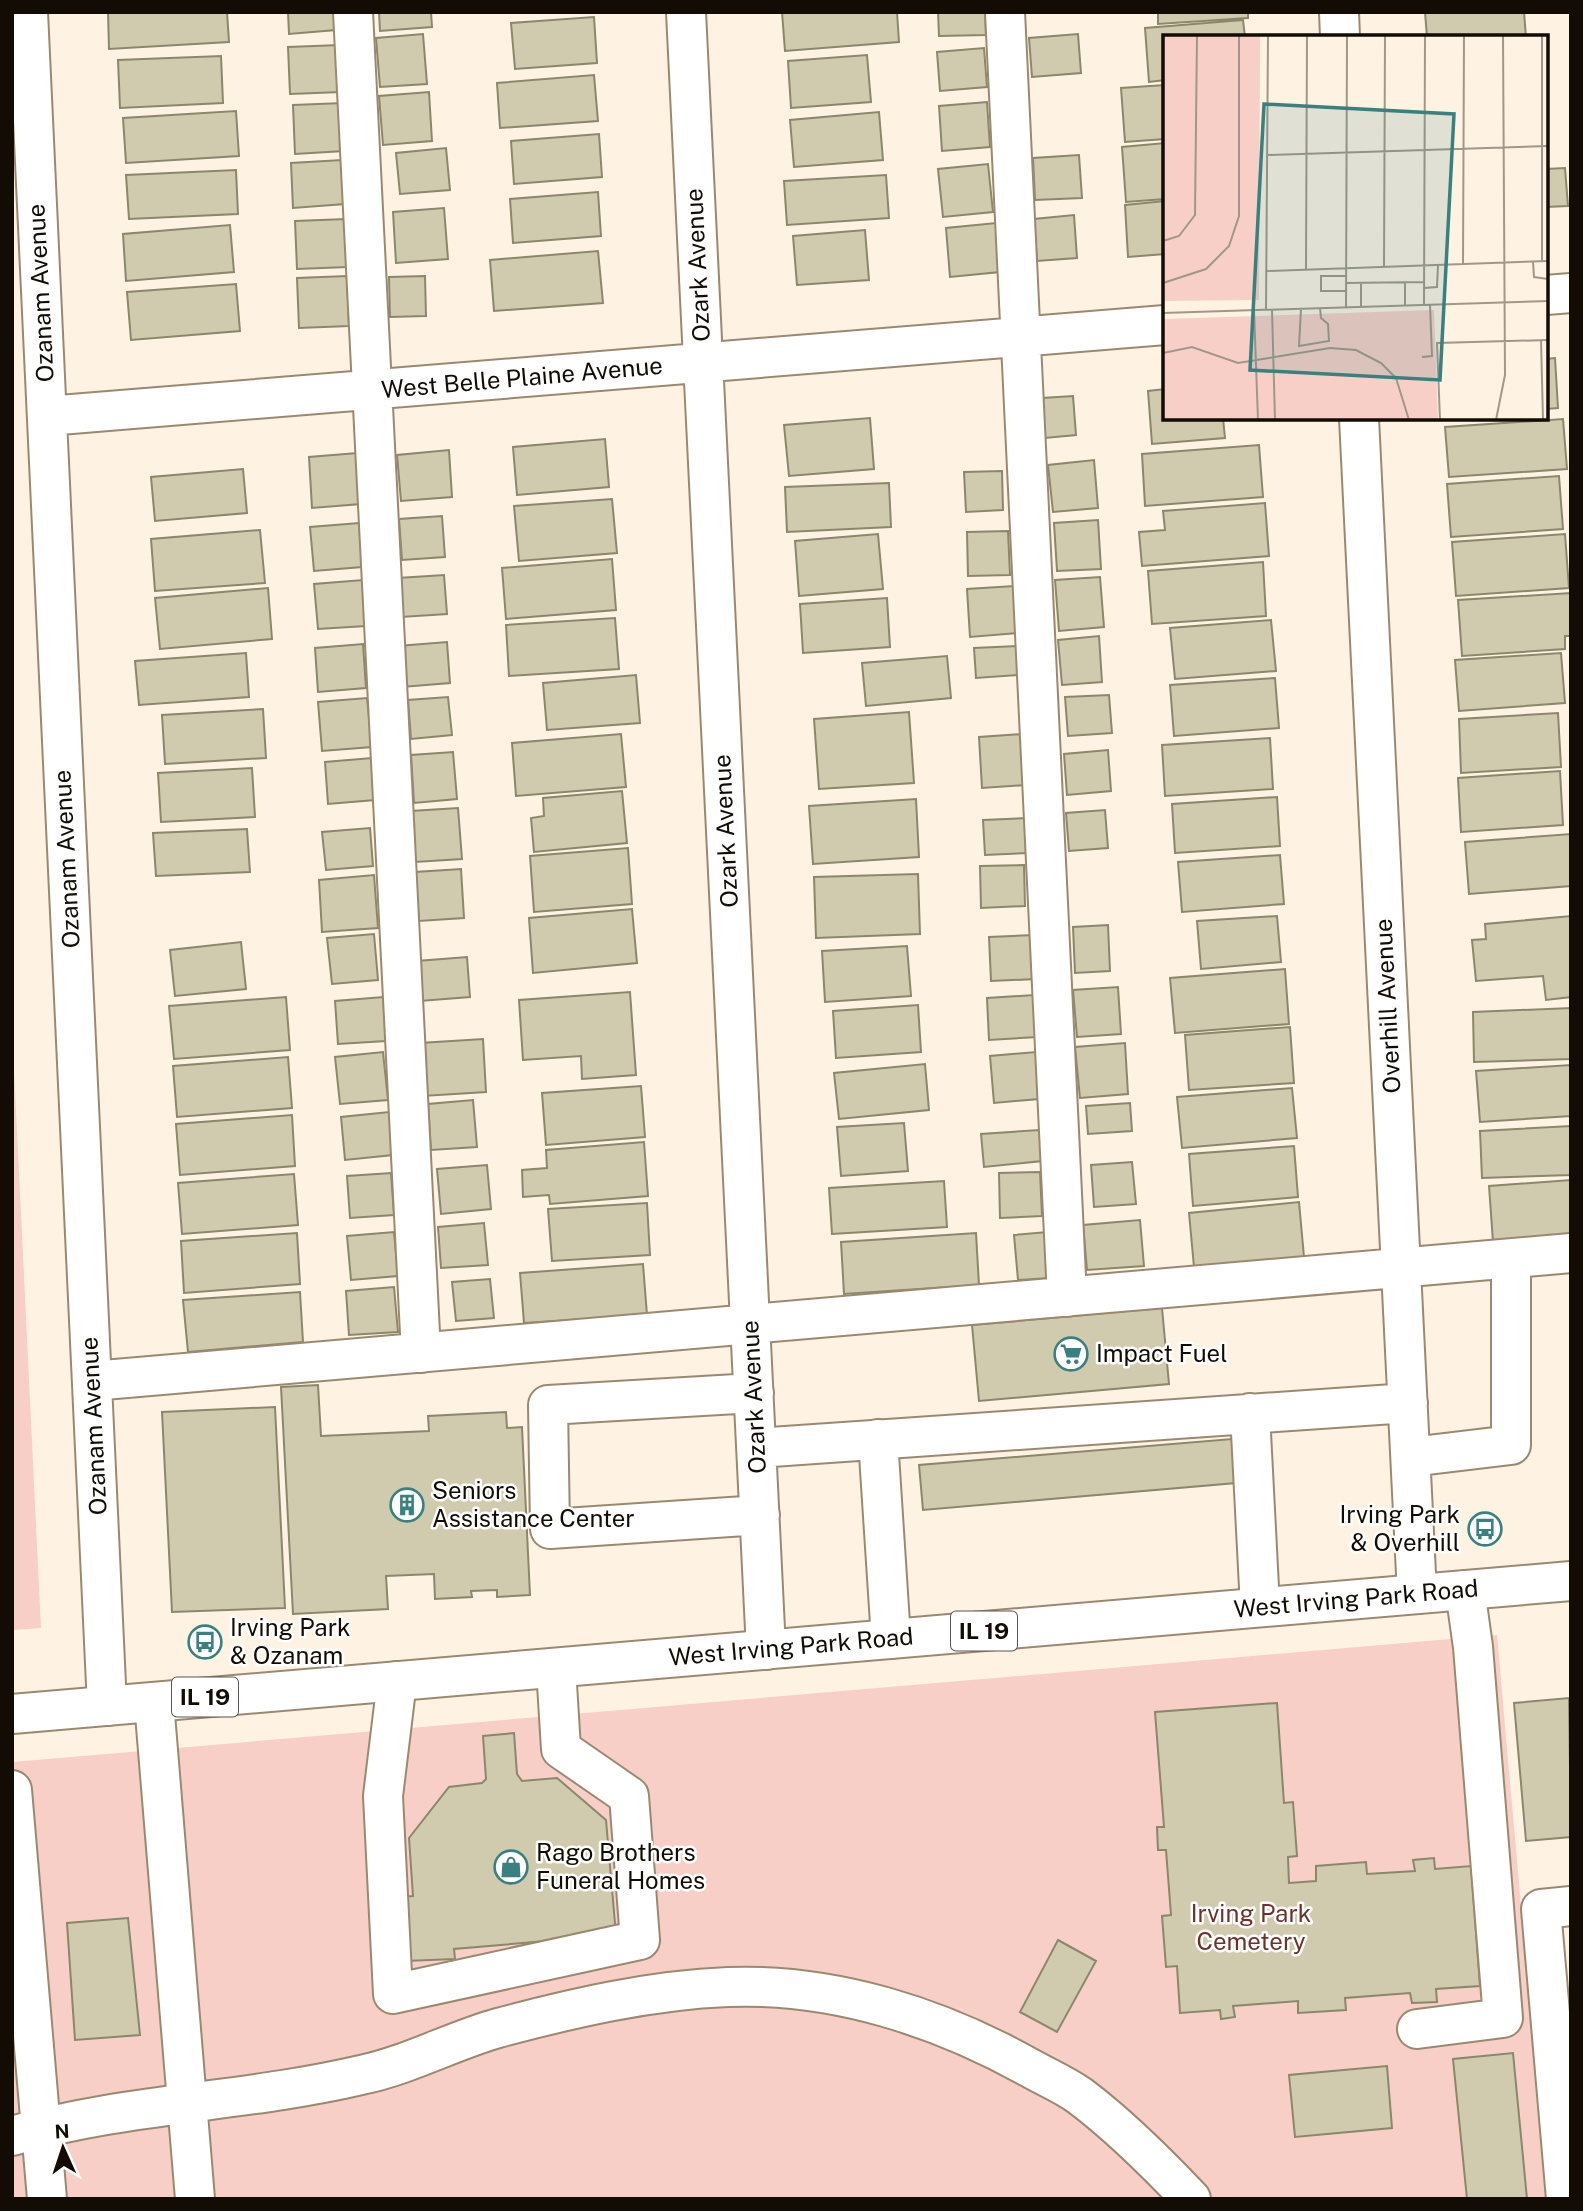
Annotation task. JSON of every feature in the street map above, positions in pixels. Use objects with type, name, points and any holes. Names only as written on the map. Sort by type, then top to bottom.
[{"type":"street","name":"Ozanam Avenue","points":[[28,12],[107,1706]]},
{"type":"street","points":[[354,12],[421,1353]]},
{"type":"street","name":"Ozark Avenue","points":[[686,12],[766,1650]]},
{"type":"street","points":[[1005,12],[1067,1297]]},
{"type":"street","points":[[1339,12],[1340,35]]},
{"type":"street","points":[[1548,295],[1571,293]]},
{"type":"street","name":"West Belle Plaine Avenue","points":[[47,416],[1163,325]]},
{"type":"street","name":"Overhill Avenue","points":[[1359,420],[1417,1594]]},
{"type":"street","points":[[92,1381],[1571,1254]]},
{"type":"street","points":[[1410,1457],[1511,1445],[1511,1259]]},
{"type":"street","points":[[754,1393],[548,1405],[550,1529],[760,1515]]},
{"type":"street","points":[[757,1448],[1408,1403]]},
{"type":"street","points":[[1250,1413],[1260,1607]]},
{"type":"street","points":[[878,1439],[891,1639]]},
{"type":"street","name":"West Irving Park Road","points":[[12,1714],[1571,1581]]},
{"type":"street","points":[[1417,2029],[1503,2018],[1473,1647],[1465,1590]]},
{"type":"street","points":[[397,1681],[383,1796],[393,1994],[640,1940],[629,1796],[561,1749],[555,1668]]},
{"type":"street","points":[[154,1702],[195,2199]]},
{"type":"street","points":[[12,1790],[26,2132],[47,2199]]},
{"type":"street","points":[[1566,2199],[1541,1909],[1571,1906]]},
{"type":"street","points":[[26,2132],[187,2102],[309,2087],[390,2069],[496,2029],[654,1994],[730,1987],[805,1992],[868,2002],[934,2022],[1009,2056],[1078,2095],[1148,2154],[1191,2199]]},
{"type":"green space","points":[[12,1027],[41,1628],[12,1630]]},
{"type":"green space","name":"Irving Park Cemetery","points":[[1497,1635],[1547,2199],[12,2199],[12,1762]]},
{"type":"building","points":[[108,12],[227,12],[229,42],[109,49]]},
{"type":"building","points":[[288,12],[335,12],[336,30],[289,34]]},
{"type":"building","points":[[379,12],[431,12],[432,27],[380,31]]},
{"type":"building","points":[[782,12],[897,12],[899,42],[785,51]]},
{"type":"building","points":[[938,12],[985,12],[986,35],[939,36]]},
{"type":"building","points":[[1158,12],[1248,12],[1248,18],[1158,24]]},
{"type":"building","points":[[1425,12],[1524,12],[1526,35],[1427,35]]},
{"type":"building","points":[[594,17],[597,63],[515,69],[511,23]]},
{"type":"building","points":[[1243,20],[1245,35],[1163,35],[1163,80],[1149,82],[1145,28]]},
{"type":"building","points":[[423,34],[427,84],[380,87],[376,38]]},
{"type":"building","points":[[1078,34],[1081,73],[1032,77],[1029,38]]},
{"type":"building","points":[[340,45],[341,92],[290,94],[288,47]]},
{"type":"building","points":[[984,48],[987,87],[940,91],[937,52]]},
{"type":"building","points":[[867,55],[871,102],[791,108],[788,61]]},
{"type":"building","points":[[221,56],[223,103],[120,108],[118,60]]},
{"type":"building","points":[[594,75],[598,121],[500,128],[497,83]]},
{"type":"building","points":[[1163,85],[1163,139],[1125,142],[1121,88]]},
{"type":"building","points":[[429,92],[432,141],[383,145],[379,96]]},
{"type":"building","points":[[987,102],[990,147],[942,151],[939,106]]},
{"type":"building","points":[[343,103],[344,151],[295,154],[293,105]]},
{"type":"building","points":[[236,111],[239,156],[126,163],[123,118]]},
{"type":"building","points":[[879,112],[883,160],[794,167],[790,120]]},
{"type":"building","points":[[599,134],[602,177],[514,184],[511,141]]},
{"type":"building","points":[[1163,143],[1163,199],[1126,202],[1122,147]]},
{"type":"building","points":[[446,148],[450,190],[400,194],[396,153]]},
{"type":"building","points":[[1079,155],[1082,198],[1035,200],[1033,158]]},
{"type":"building","points":[[342,160],[345,204],[293,208],[291,163]]},
{"type":"building","points":[[988,164],[993,212],[943,217],[938,169]]},
{"type":"building","points":[[1565,168],[1568,206],[1548,207],[1548,169]]},
{"type":"building","points":[[236,170],[238,214],[129,219],[126,175]]},
{"type":"building","points":[[886,175],[889,218],[787,225],[784,181]]},
{"type":"building","points":[[598,192],[601,236],[513,243],[510,199]]},
{"type":"building","points":[[1163,201],[1163,254],[1128,257],[1125,205]]},
{"type":"building","points":[[444,208],[448,259],[396,263],[393,212]]},
{"type":"building","points":[[1074,215],[1077,258],[1037,261],[1034,219]]},
{"type":"building","points":[[346,219],[348,267],[297,269],[295,221]]},
{"type":"building","points":[[996,223],[1000,272],[950,277],[946,228]]},
{"type":"building","points":[[230,225],[234,272],[126,281],[123,234]]},
{"type":"building","points":[[865,230],[869,280],[797,285],[793,236]]},
{"type":"building","points":[[598,251],[603,303],[494,311],[490,260]]},
{"type":"building","points":[[347,276],[349,326],[299,328],[297,278]]},
{"type":"building","points":[[425,276],[426,316],[390,317],[389,277]]},
{"type":"building","points":[[236,284],[240,331],[131,340],[127,292]]},
{"type":"building","points":[[1555,358],[1558,408],[1548,409],[1548,359]]},
{"type":"building","points":[[1163,389],[1163,420],[1223,420],[1225,438],[1152,444],[1148,391]]},
{"type":"building","points":[[1073,396],[1076,435],[1045,438],[1042,398]]},
{"type":"building","points":[[870,418],[874,469],[789,476],[784,425]]},
{"type":"building","points":[[1563,419],[1567,469],[1449,477],[1445,427]]},
{"type":"building","points":[[605,439],[609,487],[517,495],[513,447]]},
{"type":"building","points":[[1259,445],[1263,497],[1145,506],[1142,454]]},
{"type":"building","points":[[449,450],[452,497],[401,501],[397,455]]},
{"type":"building","points":[[357,453],[361,504],[312,508],[309,457]]},
{"type":"building","points":[[1094,460],[1098,508],[1053,512],[1048,465]]},
{"type":"building","points":[[243,469],[247,513],[155,521],[151,477]]},
{"type":"building","points":[[1002,471],[1003,510],[966,512],[964,472]]},
{"type":"building","points":[[1559,476],[1563,529],[1451,537],[1447,484]]},
{"type":"building","points":[[889,483],[891,527],[787,532],[785,487]]},
{"type":"building","points":[[612,499],[617,553],[519,561],[514,506]]},
{"type":"building","points":[[1265,503],[1269,556],[1142,566],[1139,532],[1165,530],[1163,511]]},
{"type":"building","points":[[442,516],[445,557],[402,560],[399,519]]},
{"type":"building","points":[[1098,520],[1101,569],[1057,571],[1054,523]]},
{"type":"building","points":[[359,523],[362,567],[314,571],[310,527]]},
{"type":"building","points":[[260,530],[265,583],[155,591],[151,539]]},
{"type":"building","points":[[1008,531],[1010,575],[968,576],[967,532]]},
{"type":"building","points":[[878,534],[883,589],[799,596],[795,541]]},
{"type":"building","points":[[1565,534],[1569,588],[1456,596],[1452,542]]},
{"type":"building","points":[[612,559],[616,610],[506,619],[502,568]]},
{"type":"building","points":[[1263,562],[1266,616],[1152,624],[1148,571]]},
{"type":"building","points":[[444,575],[447,614],[401,617],[398,578]]},
{"type":"building","points":[[1100,577],[1104,627],[1059,631],[1055,580]]},
{"type":"building","points":[[363,580],[366,626],[318,629],[314,584]]},
{"type":"building","points":[[1014,586],[1018,633],[970,637],[967,589]]},
{"type":"building","points":[[268,588],[272,639],[160,649],[155,598]]},
{"type":"building","points":[[1571,593],[1571,636],[1565,636],[1565,649],[1462,656],[1458,600]]},
{"type":"building","points":[[887,598],[890,647],[803,653],[800,604]]},
{"type":"building","points":[[615,618],[619,669],[509,676],[506,625]]},
{"type":"building","points":[[1271,620],[1276,671],[1175,679],[1170,628]]},
{"type":"building","points":[[1099,636],[1102,682],[1062,685],[1058,640]]},
{"type":"building","points":[[447,642],[450,683],[402,687],[398,646]]},
{"type":"building","points":[[363,644],[366,688],[318,692],[315,648]]},
{"type":"building","points":[[1018,646],[1019,675],[976,678],[974,648]]},
{"type":"building","points":[[246,653],[249,697],[139,705],[135,661]]},
{"type":"building","points":[[1561,653],[1565,703],[1459,711],[1455,660]]},
{"type":"building","points":[[947,656],[951,698],[866,706],[862,663]]},
{"type":"building","points":[[636,675],[640,723],[547,730],[543,683]]},
{"type":"building","points":[[1275,678],[1279,728],[1174,736],[1170,685]]},
{"type":"building","points":[[1109,695],[1112,733],[1068,736],[1065,697]]},
{"type":"building","points":[[448,697],[452,735],[411,739],[408,700]]},
{"type":"building","points":[[367,698],[372,747],[322,751],[318,702]]},
{"type":"building","points":[[263,709],[266,758],[165,764],[162,715]]},
{"type":"building","points":[[909,712],[914,783],[819,789],[814,719]]},
{"type":"building","points":[[1558,713],[1561,767],[1461,773],[1459,719]]},
{"type":"building","points":[[621,734],[626,787],[516,796],[512,743]]},
{"type":"building","points":[[1023,734],[1026,785],[982,788],[979,737]]},
{"type":"building","points":[[1270,738],[1273,789],[1165,796],[1162,745]]},
{"type":"building","points":[[1108,750],[1111,791],[1067,795],[1064,754]]},
{"type":"building","points":[[453,752],[457,799],[414,803],[411,755]]},
{"type":"building","points":[[372,758],[375,800],[328,804],[325,762]]},
{"type":"building","points":[[252,768],[255,817],[161,822],[158,773]]},
{"type":"building","points":[[1560,771],[1563,825],[1461,832],[1458,778]]},
{"type":"building","points":[[622,791],[627,843],[534,852],[531,818],[544,816],[543,798]]},
{"type":"building","points":[[1277,797],[1280,846],[1175,853],[1172,804]]},
{"type":"building","points":[[916,799],[919,857],[813,864],[809,806]]},
{"type":"building","points":[[458,808],[462,859],[415,862],[411,811]]},
{"type":"building","points":[[1105,810],[1108,848],[1069,851],[1066,813]]},
{"type":"building","points":[[1027,818],[1029,853],[985,855],[983,820]]},
{"type":"building","points":[[370,828],[373,866],[326,870],[322,832]]},
{"type":"building","points":[[247,829],[250,872],[156,876],[153,833]]},
{"type":"building","points":[[1571,834],[1571,886],[1469,894],[1465,842]]},
{"type":"building","points":[[628,848],[632,904],[534,912],[530,856]]},
{"type":"building","points":[[1280,855],[1284,904],[1182,912],[1178,862]]},
{"type":"building","points":[[1024,865],[1025,906],[981,908],[980,866]]},
{"type":"building","points":[[461,869],[464,918],[419,921],[415,872]]},
{"type":"building","points":[[918,874],[920,934],[816,938],[814,877]]},
{"type":"building","points":[[374,875],[378,928],[322,932],[319,880]]},
{"type":"building","points":[[632,909],[637,963],[533,973],[529,918]]},
{"type":"building","points":[[1277,916],[1281,962],[1201,969],[1197,921]]},
{"type":"building","points":[[1571,916],[1571,997],[1546,1000],[1543,976],[1476,981],[1472,940],[1486,939],[1485,924]]},
{"type":"building","points":[[1108,925],[1110,971],[1075,973],[1073,927]]},
{"type":"building","points":[[374,934],[378,980],[332,984],[327,938]]},
{"type":"building","points":[[1034,935],[1036,979],[991,981],[989,937]]},
{"type":"building","points":[[241,942],[246,989],[175,996],[170,950]]},
{"type":"building","points":[[907,946],[911,996],[825,1002],[822,951]]},
{"type":"building","points":[[467,957],[470,997],[420,1001],[417,961]]},
{"type":"building","points":[[1285,969],[1289,1024],[1175,1033],[1170,978]]},
{"type":"building","points":[[1118,987],[1121,1034],[1077,1037],[1073,990]]},
{"type":"building","points":[[630,992],[636,1075],[582,1079],[581,1056],[523,1060],[519,1000]]},
{"type":"building","points":[[1034,995],[1037,1037],[989,1040],[987,998]]},
{"type":"building","points":[[286,997],[290,1050],[174,1059],[169,1006]]},
{"type":"building","points":[[383,997],[386,1041],[338,1044],[335,1001]]},
{"type":"building","points":[[918,1005],[921,1052],[836,1058],[833,1011]]},
{"type":"building","points":[[1571,1008],[1571,1059],[1474,1062],[1473,1012]]},
{"type":"building","points":[[1290,1027],[1294,1083],[1189,1090],[1185,1035]]},
{"type":"building","points":[[483,1039],[486,1092],[423,1096],[420,1043]]},
{"type":"building","points":[[1125,1043],[1128,1094],[1080,1098],[1075,1047]]},
{"type":"building","points":[[383,1052],[388,1100],[340,1104],[335,1057]]},
{"type":"building","points":[[1036,1052],[1039,1099],[994,1103],[990,1056]]},
{"type":"building","points":[[288,1057],[292,1108],[177,1117],[173,1066]]},
{"type":"building","points":[[925,1064],[929,1110],[839,1119],[834,1073]]},
{"type":"building","points":[[1571,1065],[1571,1116],[1480,1122],[1476,1071]]},
{"type":"building","points":[[641,1086],[645,1137],[546,1145],[542,1093]]},
{"type":"building","points":[[1292,1088],[1297,1138],[1182,1148],[1177,1097]]},
{"type":"building","points":[[473,1100],[477,1147],[431,1150],[428,1104]]},
{"type":"building","points":[[1130,1103],[1132,1131],[1088,1134],[1086,1106]]},
{"type":"building","points":[[389,1112],[393,1155],[345,1160],[341,1117]]},
{"type":"building","points":[[292,1115],[295,1166],[180,1175],[176,1124]]},
{"type":"building","points":[[904,1123],[908,1171],[841,1176],[837,1127]]},
{"type":"building","points":[[1571,1126],[1571,1175],[1482,1178],[1480,1131]]},
{"type":"building","points":[[1039,1130],[1042,1161],[984,1167],[981,1134]]},
{"type":"building","points":[[644,1142],[648,1196],[550,1204],[549,1195],[523,1197],[522,1170],[547,1168],[546,1150]]},
{"type":"building","points":[[1294,1146],[1298,1197],[1193,1206],[1189,1154]]},
{"type":"building","points":[[1132,1162],[1136,1204],[1094,1207],[1091,1165]]},
{"type":"building","points":[[487,1165],[491,1209],[441,1214],[437,1169]]},
{"type":"building","points":[[1040,1172],[1042,1216],[1000,1218],[999,1173]]},
{"type":"building","points":[[391,1173],[394,1215],[350,1218],[347,1176]]},
{"type":"building","points":[[294,1174],[298,1225],[182,1234],[178,1183]]},
{"type":"building","points":[[1571,1180],[1571,1235],[1493,1242],[1489,1186]]},
{"type":"building","points":[[944,1181],[947,1227],[832,1234],[829,1188]]},
{"type":"building","points":[[1299,1202],[1304,1257],[1194,1267],[1189,1213]]},
{"type":"building","points":[[647,1203],[650,1255],[552,1261],[548,1209]]},
{"type":"building","points":[[1140,1220],[1144,1266],[1087,1270],[1083,1225]]},
{"type":"building","points":[[484,1223],[488,1265],[441,1268],[438,1227]]},
{"type":"building","points":[[394,1232],[398,1276],[351,1280],[347,1236]]},
{"type":"building","points":[[1047,1232],[1051,1278],[1018,1280],[1014,1235]]},
{"type":"building","points":[[297,1233],[300,1284],[184,1293],[181,1241]]},
{"type":"building","points":[[976,1233],[979,1285],[844,1294],[841,1242]]},
{"type":"building","points":[[643,1264],[647,1315],[524,1323],[520,1273]]},
{"type":"building","points":[[490,1279],[494,1318],[456,1321],[452,1282]]},
{"type":"building","points":[[394,1287],[398,1332],[349,1335],[346,1291]]},
{"type":"building","points":[[300,1292],[303,1342],[188,1352],[183,1300]]},
{"type":"building","name":"Impact Fuel","points":[[1162,1308],[1169,1384],[979,1401],[972,1325]]},
{"type":"building","name":"Seniors Assistance Center","points":[[318,1385],[321,1436],[429,1431],[428,1416],[506,1412],[507,1428],[522,1427],[530,1595],[497,1597],[497,1590],[471,1591],[472,1597],[435,1599],[434,1574],[386,1576],[388,1609],[293,1614],[281,1387]]},
{"type":"building","points":[[275,1407],[285,1608],[172,1612],[162,1412]]},
{"type":"building","name":"Impact Fuel","points":[[1232,1439],[1236,1483],[923,1510],[919,1465]]},
{"type":"building","points":[[1569,1698],[1571,1837],[1526,1841],[1514,1703]]},
{"type":"building","points":[[1277,1703],[1284,1803],[1293,1802],[1297,1856],[1288,1857],[1289,1883],[1316,1881],[1316,1866],[1366,1862],[1367,1874],[1415,1871],[1413,1860],[1434,1858],[1435,1869],[1471,1866],[1480,1986],[1436,1989],[1437,2002],[1412,2003],[1410,1993],[1345,1998],[1346,2010],[1298,2013],[1298,2001],[1233,2006],[1235,2017],[1221,2019],[1220,2010],[1180,2013],[1177,1966],[1166,1967],[1162,1916],[1171,1915],[1166,1850],[1158,1850],[1157,1827],[1164,1827],[1155,1712]]},
{"type":"building","name":"Rago Brothers Funeral Homes","points":[[514,1733],[517,1774],[522,1781],[557,1778],[606,1820],[616,1935],[454,1949],[455,1959],[405,1961],[401,1897],[413,1896],[409,1838],[449,1787],[482,1783],[486,1779],[483,1736]]},
{"type":"building","points":[[128,1918],[140,2035],[75,2040],[67,1923]]},
{"type":"building","points":[[1058,1940],[1096,1961],[1057,2032],[1020,2012]]},
{"type":"building","points":[[1513,2053],[1527,2199],[1467,2199],[1453,2059]]},
{"type":"building","points":[[1387,2066],[1392,2128],[1295,2137],[1289,2075]]},
{"type":"place","name":"Impact Fuel","points":[[1071,1354]]},
{"type":"place","name":"Seniors Assistance Center","points":[[407,1505]]},
{"type":"place","name":"Irving Park & Overhill","points":[[1485,1529]]},
{"type":"place","name":"Irving Park & Ozanam","points":[[205,1642]]},
{"type":"place","name":"Rago Brothers Funeral Homes","points":[[511,1867]]}]
